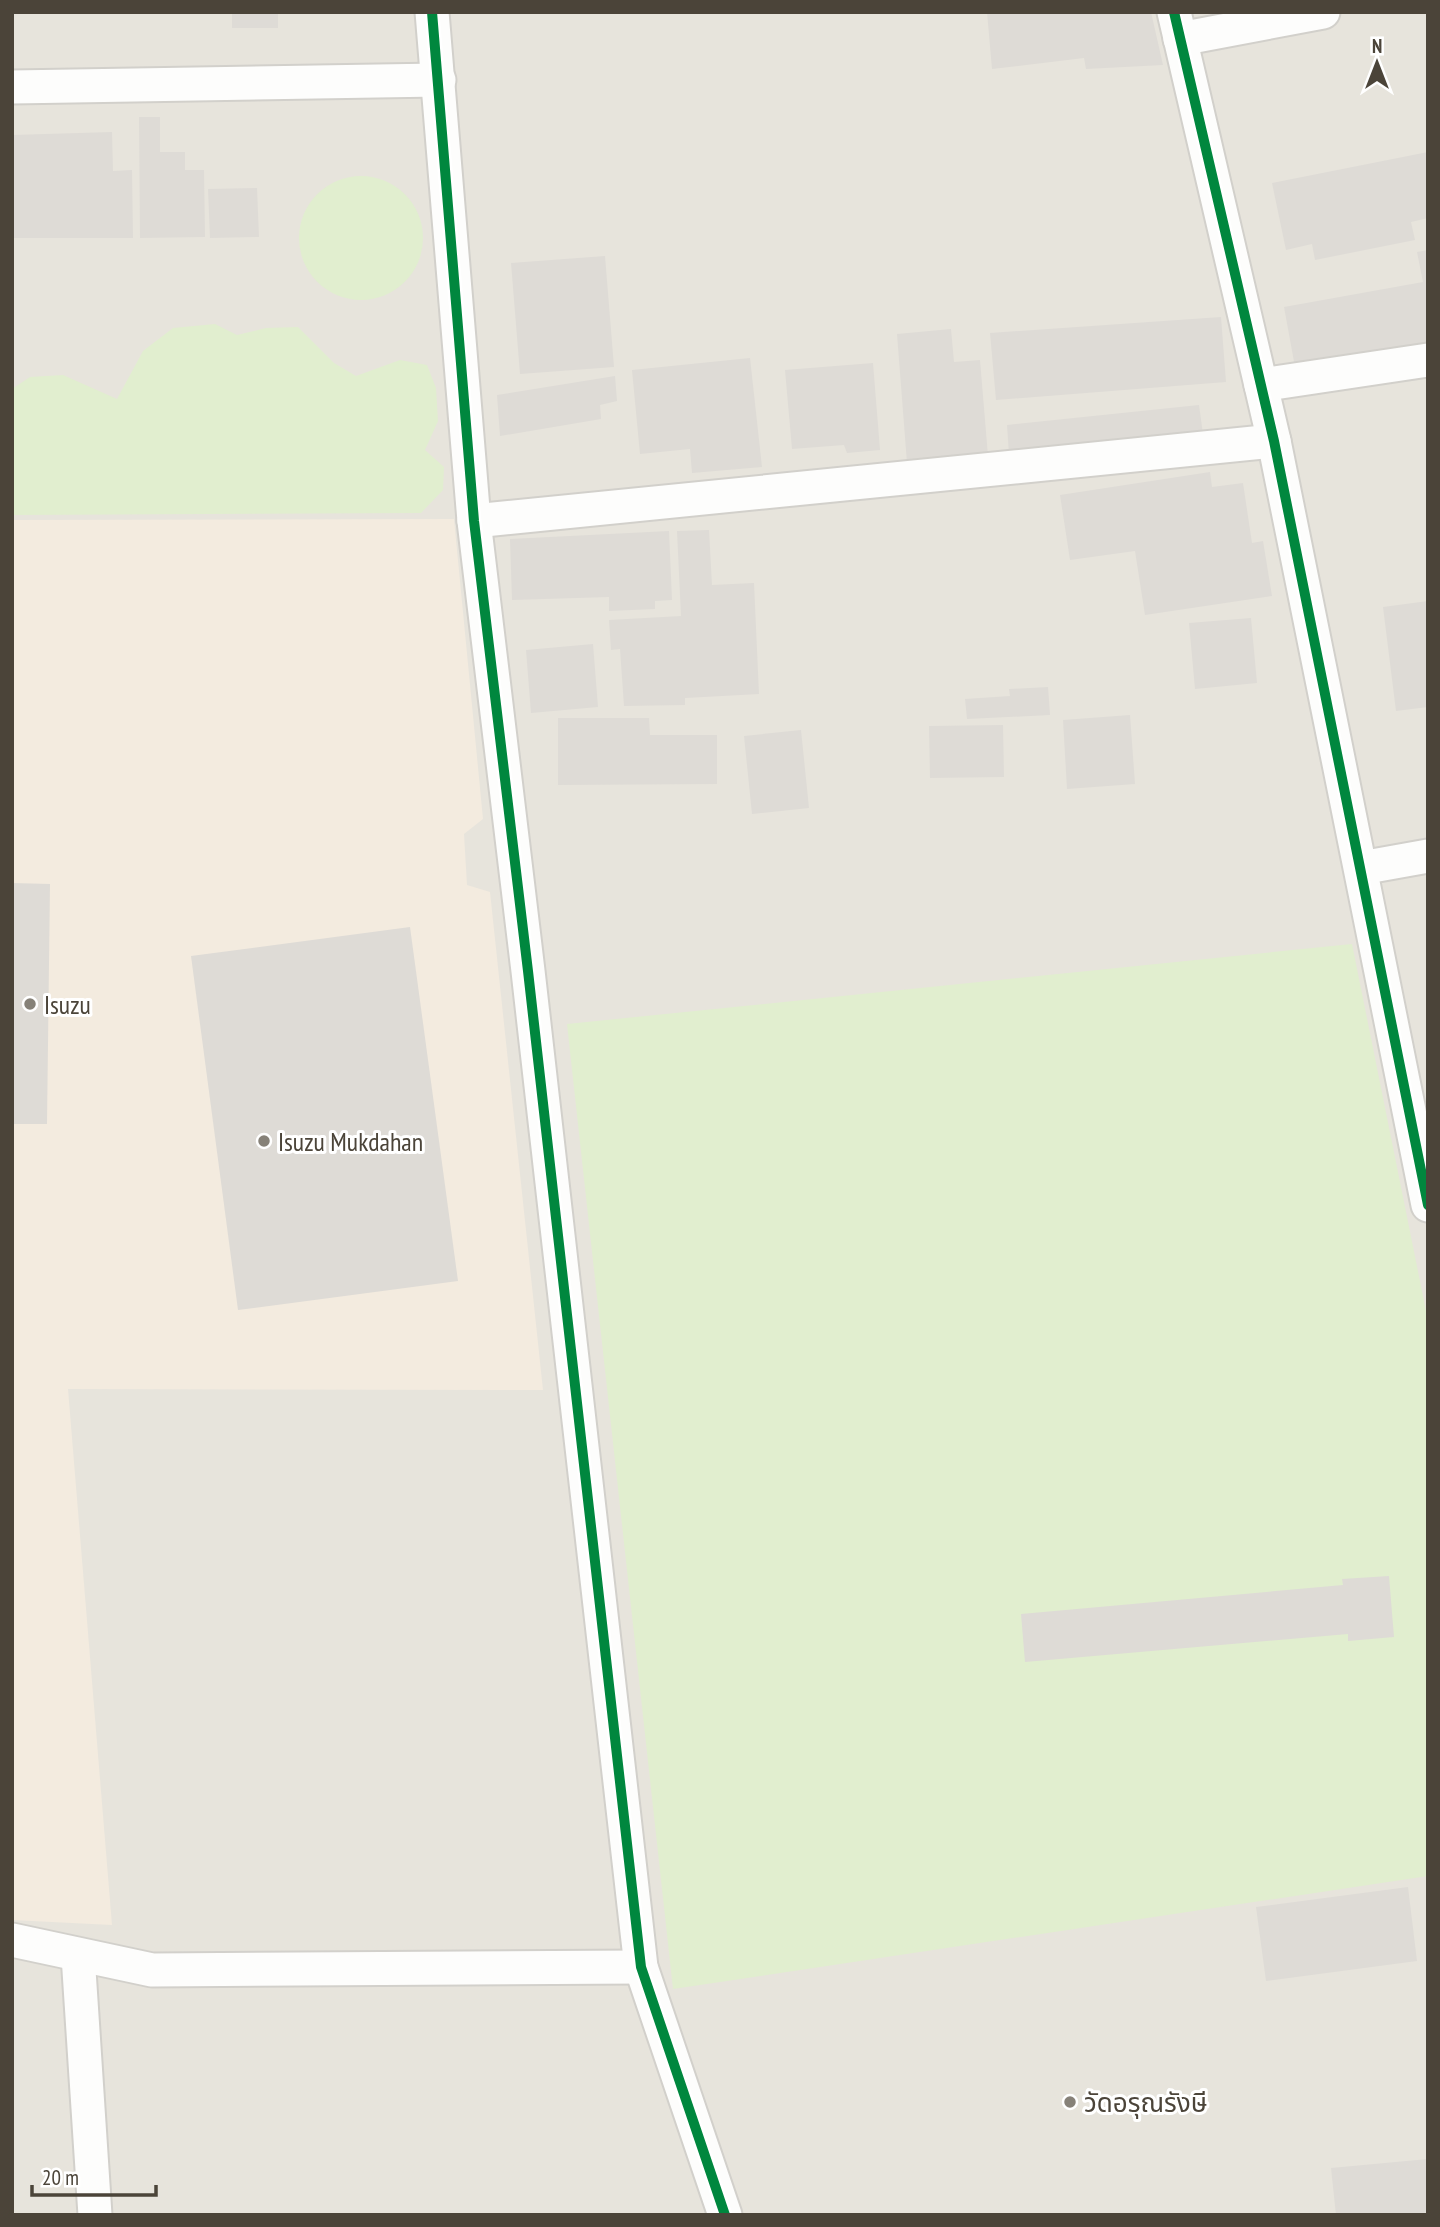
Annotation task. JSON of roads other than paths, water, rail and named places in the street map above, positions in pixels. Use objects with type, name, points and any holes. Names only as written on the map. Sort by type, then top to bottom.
[{"type":"street","points":[[432,12],[474,521],[641,1967],[725,2215]]},
{"type":"street","points":[[1323,12],[1177,25],[1274,441],[1428,1205]]},
{"type":"street","points":[[12,87],[439,80]]},
{"type":"street","points":[[1261,384],[1428,360]]},
{"type":"street","points":[[474,521],[1274,441]]},
{"type":"street","points":[[1362,869],[1428,856]]},
{"type":"street","points":[[12,1940],[152,1970],[641,1967]]},
{"type":"street","points":[[78,1955],[95,2215]]},
{"type":"place","name":"Isuzu","points":[[30,1004]]},
{"type":"place","name":"Isuzu Mukdahan","points":[[264,1141]]},
{"type":"place","name":"วัดอรุณรังษี","points":[[1070,2102]]}]
